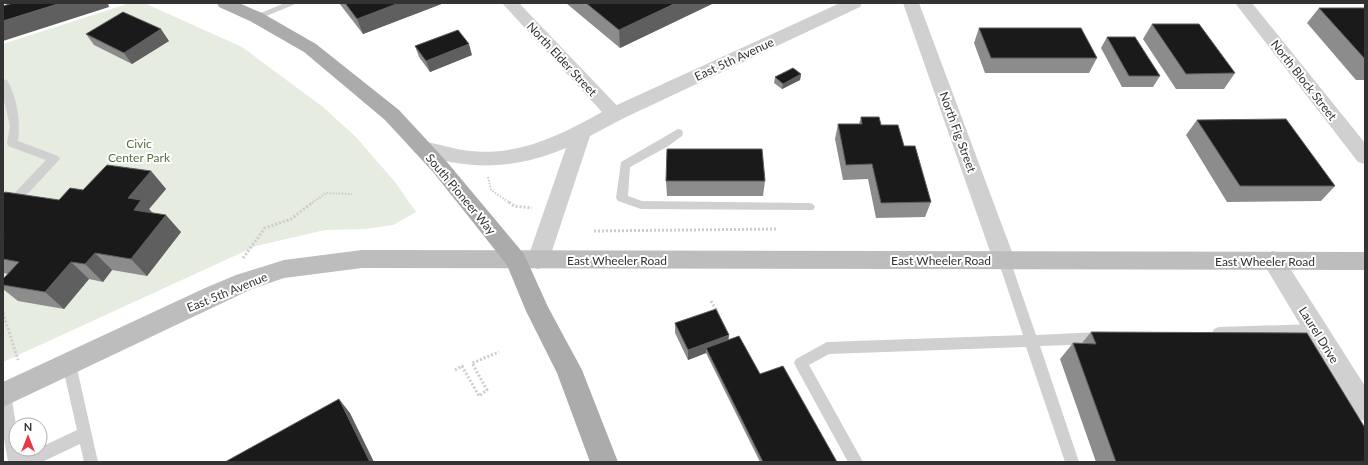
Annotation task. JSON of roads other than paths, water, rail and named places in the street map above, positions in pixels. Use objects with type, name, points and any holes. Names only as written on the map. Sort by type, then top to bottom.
[{"type":"main road","name":"South Pioneer Way","points":[[225,3],[256,17],[310,48],[350,79],[392,115],[527,260],[538,311],[568,370],[604,462]]},
{"type":"main road","name":"East 5th Avenue","points":[[3,395],[213,295],[244,282],[284,269],[362,259],[527,260]]},
{"type":"main road","name":"East Wheeler Road","points":[[527,260],[1365,261]]},
{"type":"street","name":"North Elder Street","points":[[510,3],[615,114]]},
{"type":"street","name":"East 5th Avenue","points":[[421,147],[448,157],[497,159],[558,144],[615,114],[854,3]]},
{"type":"street","name":"North Fig Street","points":[[911,3],[1004,260]]},
{"type":"street","name":"North Block Street","points":[[1243,3],[1365,157]]},
{"type":"street","points":[[527,260],[582,132]]},
{"type":"street","name":"Laurel Drive","points":[[1273,260],[1365,409]]},
{"type":"lane","points":[[256,17],[292,3]]},
{"type":"lane","points":[[3,82],[6,87],[15,126],[12,143],[54,159],[3,213]]},
{"type":"lane","points":[[678,133],[663,144],[625,165],[622,198],[641,205],[809,207]]},
{"type":"lane","points":[[1004,260],[1072,462]]},
{"type":"lane","points":[[1205,334],[1316,330]]},
{"type":"lane","points":[[856,462],[801,363],[827,348],[1118,337]]},
{"type":"lane","points":[[69,364],[91,462]]},
{"type":"lane","points":[[3,395],[16,462]]},
{"type":"lane","points":[[26,462],[84,434]]},
{"type":"park label","name":"Civic Center Park","points":[[139,150]]}]
